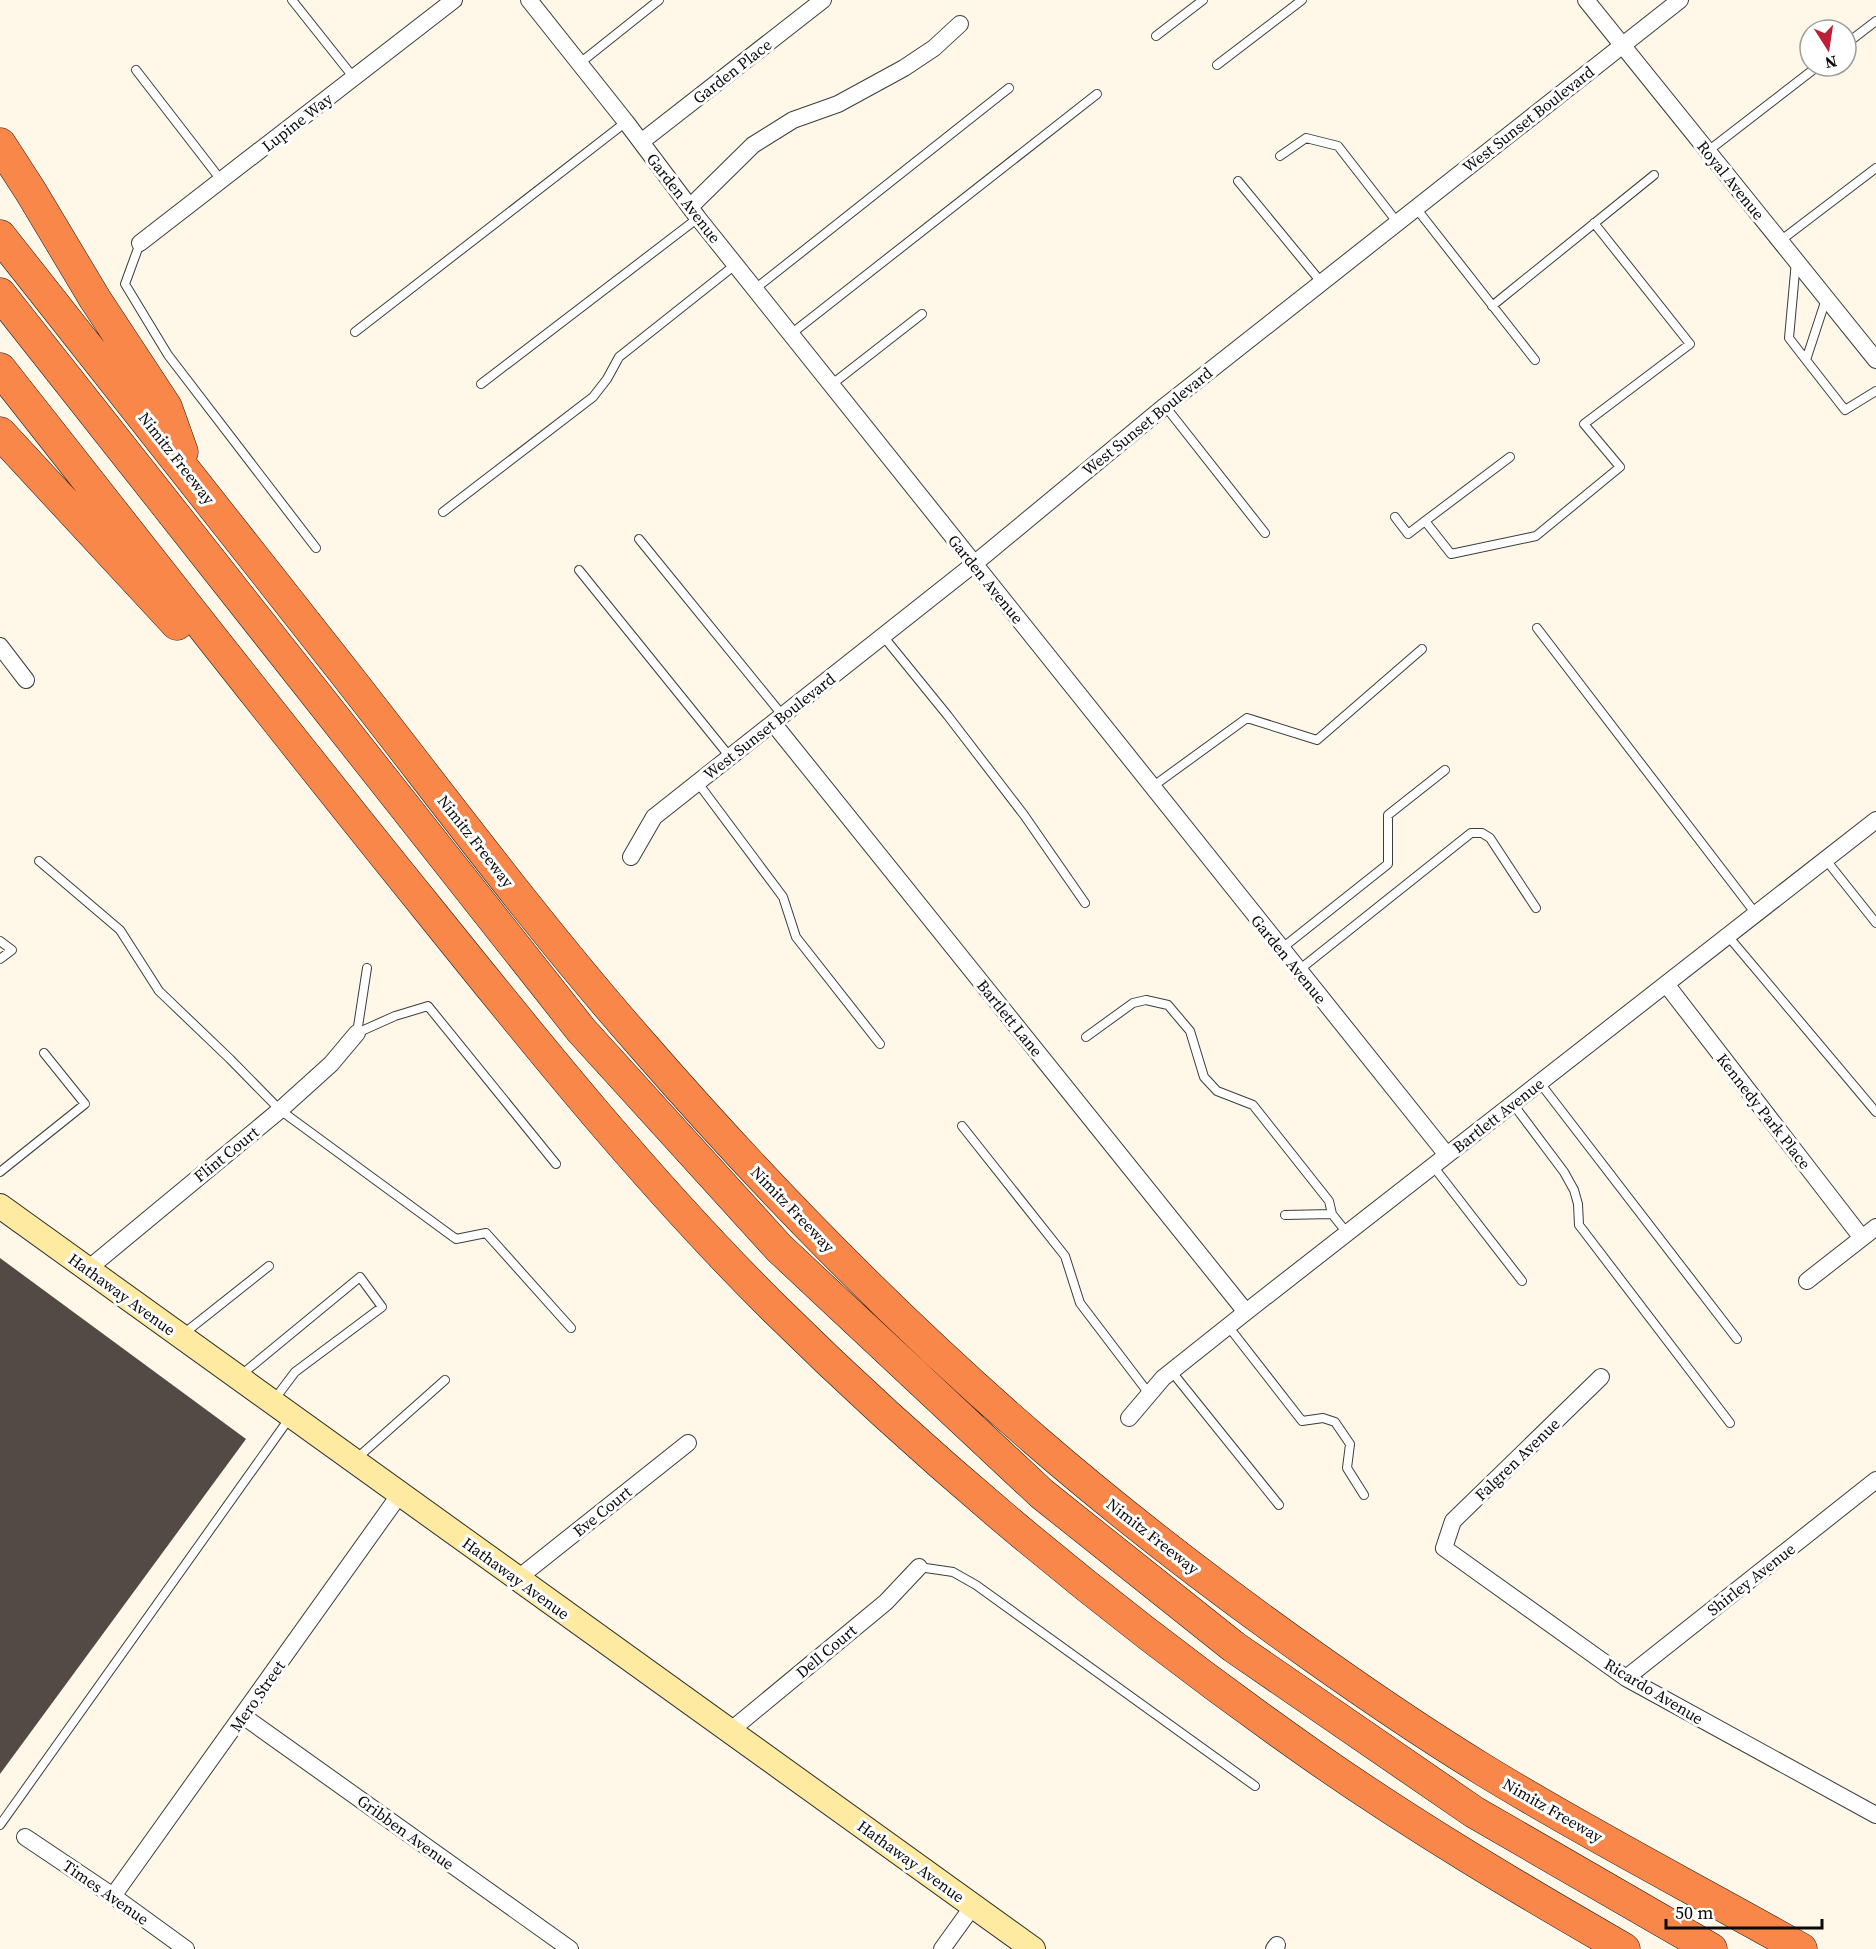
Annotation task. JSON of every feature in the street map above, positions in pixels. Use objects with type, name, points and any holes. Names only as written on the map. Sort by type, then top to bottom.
[{"type":"highway","points":[[0,144],[95,299],[166,407],[188,473]]},
{"type":"highway","name":"Nimitz Freeway","points":[[0,236],[546,930],[641,1043],[728,1141],[835,1253],[939,1352],[1035,1440],[1141,1527],[1252,1613],[1356,1686],[1479,1767],[1593,1834],[1801,1949]]},
{"type":"highway","points":[[0,294],[581,1030],[779,1248],[1041,1494],[1234,1647],[1474,1812],[1711,1949]]},
{"type":"highway","points":[[0,369],[332,791],[580,1096],[669,1198],[774,1307],[879,1407],[978,1496],[1093,1592],[1199,1674],[1315,1757],[1426,1831],[1624,1949]]},
{"type":"highway","points":[[0,433],[332,791]]},
{"type":"street","name":"Lupine Way","points":[[140,243],[454,0]]},
{"type":"street","name":"Garden Avenue","points":[[529,0],[735,265],[1447,1155]]},
{"type":"street","name":"Garden Place","points":[[641,142],[823,0]]},
{"type":"street","name":"Royal Avenue","points":[[1586,0],[1876,360]]},
{"type":"street","name":"West Sunset Boulevard","points":[[631,857],[654,818],[974,564],[1165,406],[1680,0]]},
{"type":"street","points":[[694,212],[753,145],[793,120],[838,104],[904,68],[934,48],[960,24]]},
{"type":"street","points":[[0,646],[26,680]]},
{"type":"street","name":"Bartlett Lane","points":[[778,720],[1246,1312]]},
{"type":"street","name":"Bartlett Avenue","points":[[1129,1419],[1163,1378],[1876,820]]},
{"type":"street","name":"Kennedy Park Place","points":[[1666,984],[1862,1238]]},
{"type":"street","name":"Flint Court","points":[[88,1269],[280,1110],[331,1064],[357,1033]]},
{"type":"street","name":"Hathaway Avenue","points":[[0,1206],[1033,1949]]},
{"type":"street","points":[[1807,1281],[1876,1227]]},
{"type":"street","name":"Falgren Avenue","points":[[1444,1548],[1453,1521],[1601,1377]]},
{"type":"street","name":"Eve Court","points":[[517,1579],[688,1443]]},
{"type":"street","name":"Shirley Avenue","points":[[1626,1678],[1876,1480]]},
{"type":"street","name":"Mero Street","points":[[113,1896],[400,1494]]},
{"type":"street","name":"Ricardo Avenue","points":[[1444,1548],[1626,1678],[1874,1812]]},
{"type":"street","name":"Dell Court","points":[[730,1731],[886,1602],[919,1567]]},
{"type":"street","name":"Gribben Avenue","points":[[243,1716],[570,1949]]},
{"type":"street","name":"Times Avenue","points":[[25,1837],[113,1896],[186,1949]]},
{"type":"street","points":[[942,1949],[973,1905]]},
{"type":"lane","points":[[292,0],[354,78]]},
{"type":"lane","points":[[580,63],[659,0]]},
{"type":"lane","points":[[1156,36],[1203,0]]},
{"type":"lane","points":[[1217,65],[1302,0]]},
{"type":"lane","points":[[1858,35],[1876,21]]},
{"type":"lane","points":[[136,70],[221,180]]},
{"type":"lane","points":[[1708,151],[1802,78]]},
{"type":"lane","points":[[755,289],[1009,88]]},
{"type":"lane","points":[[791,334],[1097,94]]},
{"type":"lane","points":[[355,332],[626,122]]},
{"type":"lane","points":[[1280,156],[1306,138],[1338,146],[1397,222]]},
{"type":"lane","points":[[1780,241],[1876,168]]},
{"type":"lane","points":[[1492,306],[1654,175]]},
{"type":"lane","points":[[1238,182],[1321,282]]},
{"type":"lane","points":[[1416,207],[1535,360]]},
{"type":"lane","points":[[481,384],[694,212]]},
{"type":"lane","points":[[1425,521],[1451,554],[1536,536],[1620,467],[1584,424],[1689,344],[1594,223]]},
{"type":"lane","points":[[140,243],[125,284],[168,355],[316,548]]},
{"type":"lane","points":[[1796,261],[1789,338],[1845,410],[1876,390]]},
{"type":"lane","points":[[443,512],[593,397],[607,379],[619,357],[735,265]]},
{"type":"lane","points":[[1806,360],[1826,299]]},
{"type":"lane","points":[[831,385],[922,314]]},
{"type":"lane","points":[[1165,406],[1265,533]]},
{"type":"lane","points":[[1395,517],[1408,534],[1510,457]]},
{"type":"lane","points":[[639,539],[778,720]]},
{"type":"lane","points":[[579,570],[730,757]]},
{"type":"lane","points":[[1537,628],[1756,914]]},
{"type":"lane","points":[[883,636],[1024,815],[1085,903]]},
{"type":"lane","points":[[1152,787],[1247,718],[1317,740],[1422,649]]},
{"type":"lane","points":[[1281,949],[1388,864],[1388,815],[1445,770]]},
{"type":"lane","points":[[698,783],[783,897],[796,937],[880,1044]]},
{"type":"lane","points":[[1299,970],[1472,833],[1482,833],[1490,838],[1536,908]]},
{"type":"lane","points":[[1826,860],[1876,923]]},
{"type":"lane","points":[[39,861],[120,930],[159,991],[280,1110],[456,1239],[486,1233],[571,1328]]},
{"type":"lane","points":[[1728,936],[1876,1112]]},
{"type":"lane","points":[[0,941],[12,950],[0,959]]},
{"type":"lane","points":[[357,1033],[366,968]]},
{"type":"lane","points":[[1086,1036],[1133,1003],[1146,1000],[1168,1005],[1190,1031],[1204,1077],[1217,1091],[1253,1105],[1329,1201],[1332,1214],[1347,1233]]},
{"type":"lane","points":[[357,1033],[396,1016],[428,1006],[556,1164]]},
{"type":"lane","points":[[0,1172],[85,1104],[44,1053]]},
{"type":"lane","points":[[1540,1083],[1737,1339]]},
{"type":"lane","points":[[1512,1104],[1564,1172],[1574,1190],[1578,1204],[1579,1225],[1730,1423]]},
{"type":"lane","points":[[962,1126],[1065,1256],[1080,1303],[1150,1395]]},
{"type":"lane","points":[[1432,1166],[1522,1281]]},
{"type":"lane","points":[[1285,1215],[1332,1214]]},
{"type":"lane","points":[[180,1336],[269,1266]]},
{"type":"lane","points":[[0,1825],[282,1409],[295,1372],[382,1307],[360,1277],[238,1377]]},
{"type":"lane","points":[[1228,1326],[1302,1421],[1323,1418],[1335,1422],[1350,1444],[1347,1468],[1364,1495]]},
{"type":"lane","points":[[1172,1372],[1279,1504]]},
{"type":"lane","points":[[354,1461],[445,1380]]},
{"type":"lane","points":[[919,1567],[953,1572],[976,1585],[1255,1786]]},
{"type":"building","points":[[0,1258],[246,1439],[0,1774]]}]
